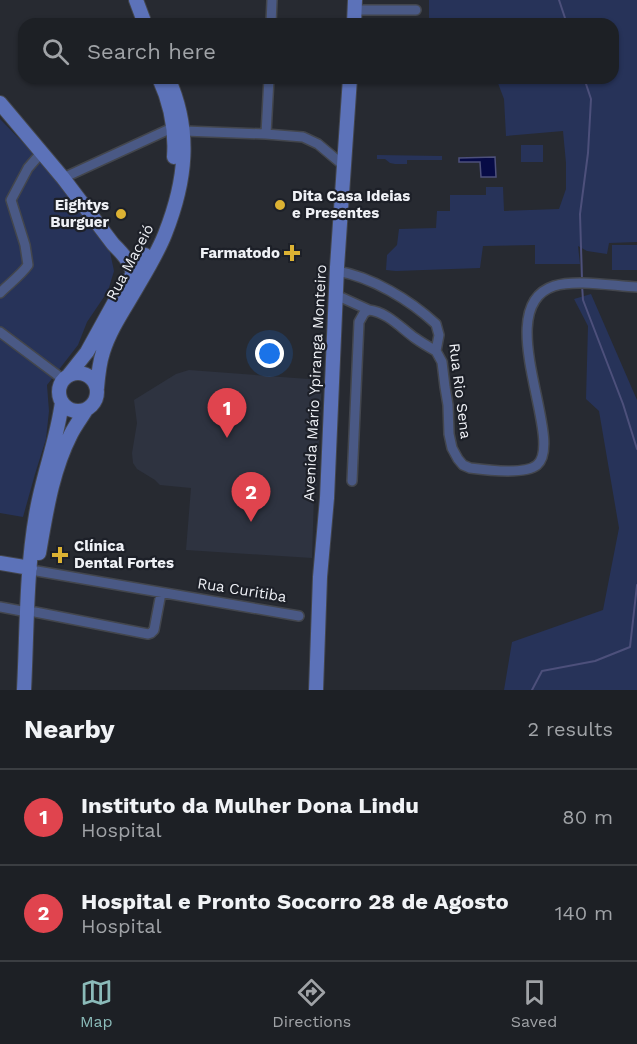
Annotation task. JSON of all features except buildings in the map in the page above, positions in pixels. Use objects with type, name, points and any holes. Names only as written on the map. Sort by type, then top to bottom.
[{"type":"main road","points":[[127,0],[134,18]]},
{"type":"main road","points":[[136,0],[143,18]]},
{"type":"main road","name":"Rua Maceió","points":[[133,274],[158,231],[171,186],[175,141],[179,129],[162,84]]},
{"type":"main road","name":"Rua Maceió","points":[[97,388],[103,351],[130,288],[165,236],[172,216],[183,165],[179,105],[170,84]]},
{"type":"main road","name":"Avenida Mário Ypiranga Monteiro","points":[[316,690],[320,578],[327,498],[337,271],[350,84]]},
{"type":"main road","points":[[0,103],[63,178],[131,266],[133,274],[130,288]]},
{"type":"main road","points":[[118,249],[130,256],[145,256]]},
{"type":"main road","points":[[118,249],[130,288]]},
{"type":"main road","name":"Rua Maceió","points":[[66,378],[87,351],[114,303],[130,288]]},
{"type":"main road","points":[[74,374],[86,375],[97,388],[96,399],[91,407],[80,411],[73,411],[66,407],[59,391],[66,378],[74,374]]},
{"type":"main road","points":[[24,690],[41,516],[62,402]]},
{"type":"main road","points":[[44,498],[71,434],[86,410]]},
{"type":"main road","name":"Rua Curitiba","points":[[0,563],[34,570]]},
{"type":"main road","points":[[31,612],[33,690]]},
{"type":"street","points":[[271,18],[272,0]]},
{"type":"street","points":[[354,11],[416,10]]},
{"type":"street","points":[[266,134],[269,84]]},
{"type":"street","points":[[63,178],[179,129],[303,137],[318,144],[343,165]]},
{"type":"street","points":[[0,293],[28,266],[25,244],[11,200],[28,168],[41,153]]},
{"type":"street","points":[[0,200],[11,200]]},
{"type":"street","name":"Rua Rio Sena","points":[[337,271],[354,274],[393,293],[436,324],[438,332],[436,351],[441,362],[448,405],[448,434],[458,459],[463,465],[476,469],[516,471],[532,468],[541,460],[544,447],[543,437],[529,362],[527,321],[533,302],[544,291],[554,286],[590,284],[637,287]]},
{"type":"street","points":[[336,295],[388,318],[436,351]]},
{"type":"street","points":[[352,481],[359,322],[364,313],[369,310]]},
{"type":"street","points":[[0,332],[66,378]]},
{"type":"street","name":"Rua Curitiba","points":[[34,570],[299,616]]},
{"type":"street","points":[[0,607],[148,634],[153,632],[161,593]]},
{"type":"shaded area","points":[[429,0],[637,0],[637,242],[609,243],[607,254],[587,251],[578,246],[580,264],[535,264],[535,245],[483,246],[480,268],[386,270],[387,255],[397,245],[399,229],[436,228],[437,211],[450,211],[450,195],[486,195],[486,187],[503,187],[504,211],[559,209],[566,189],[563,131],[506,136],[504,99],[498,84],[619,84],[619,18],[429,18]]},
{"type":"shaded area","points":[[0,119],[69,190],[109,247],[114,271],[108,291],[87,322],[78,345],[47,385],[49,411],[46,439],[23,517],[0,513]]},
{"type":"shaded area","points":[[521,145],[543,145],[543,162],[521,162]]},
{"type":"shaded area","points":[[377,155],[442,156],[442,160],[407,160],[407,164],[395,164],[385,159],[377,159]]},
{"type":"shaded area","points":[[495,157],[496,177],[481,177],[480,162],[459,162],[459,158]]},
{"type":"shaded area","points":[[612,245],[637,245],[637,270],[612,270]]},
{"type":"shaded area","points":[[591,294],[637,400],[637,690],[504,690],[512,642],[603,610],[619,528],[599,411],[586,399],[588,326],[574,299]]},
{"type":"shaded area","points":[[189,370],[322,380],[312,558],[186,550],[191,488],[160,485],[137,469],[133,463],[132,453],[137,423],[134,400],[176,374]]},
{"type":"waterway","points":[[559,0],[565,18]]},
{"type":"waterway","points":[[582,279],[580,214],[588,153],[591,99],[586,84]]},
{"type":"waterway","points":[[582,285],[583,300],[623,404],[637,449]]},
{"type":"waterway","points":[[532,690],[542,671],[595,661],[630,647],[637,585]]},
{"type":"place","name":"Dita Casa Ideias e Presentes","points":[[280,205]]},
{"type":"place","name":"Eightys Burguer","points":[[121,214]]},
{"type":"place","name":"Farmatodo","points":[[292,253]]},
{"type":"place","name":"Instituto da Mulher Dona Lindu","points":[[227,438]]},
{"type":"place","name":"Hospital e Pronto Socorro 28 de Agosto","points":[[251,522]]},
{"type":"place","name":"Clínica Dental Fortes","points":[[60,555]]}]
